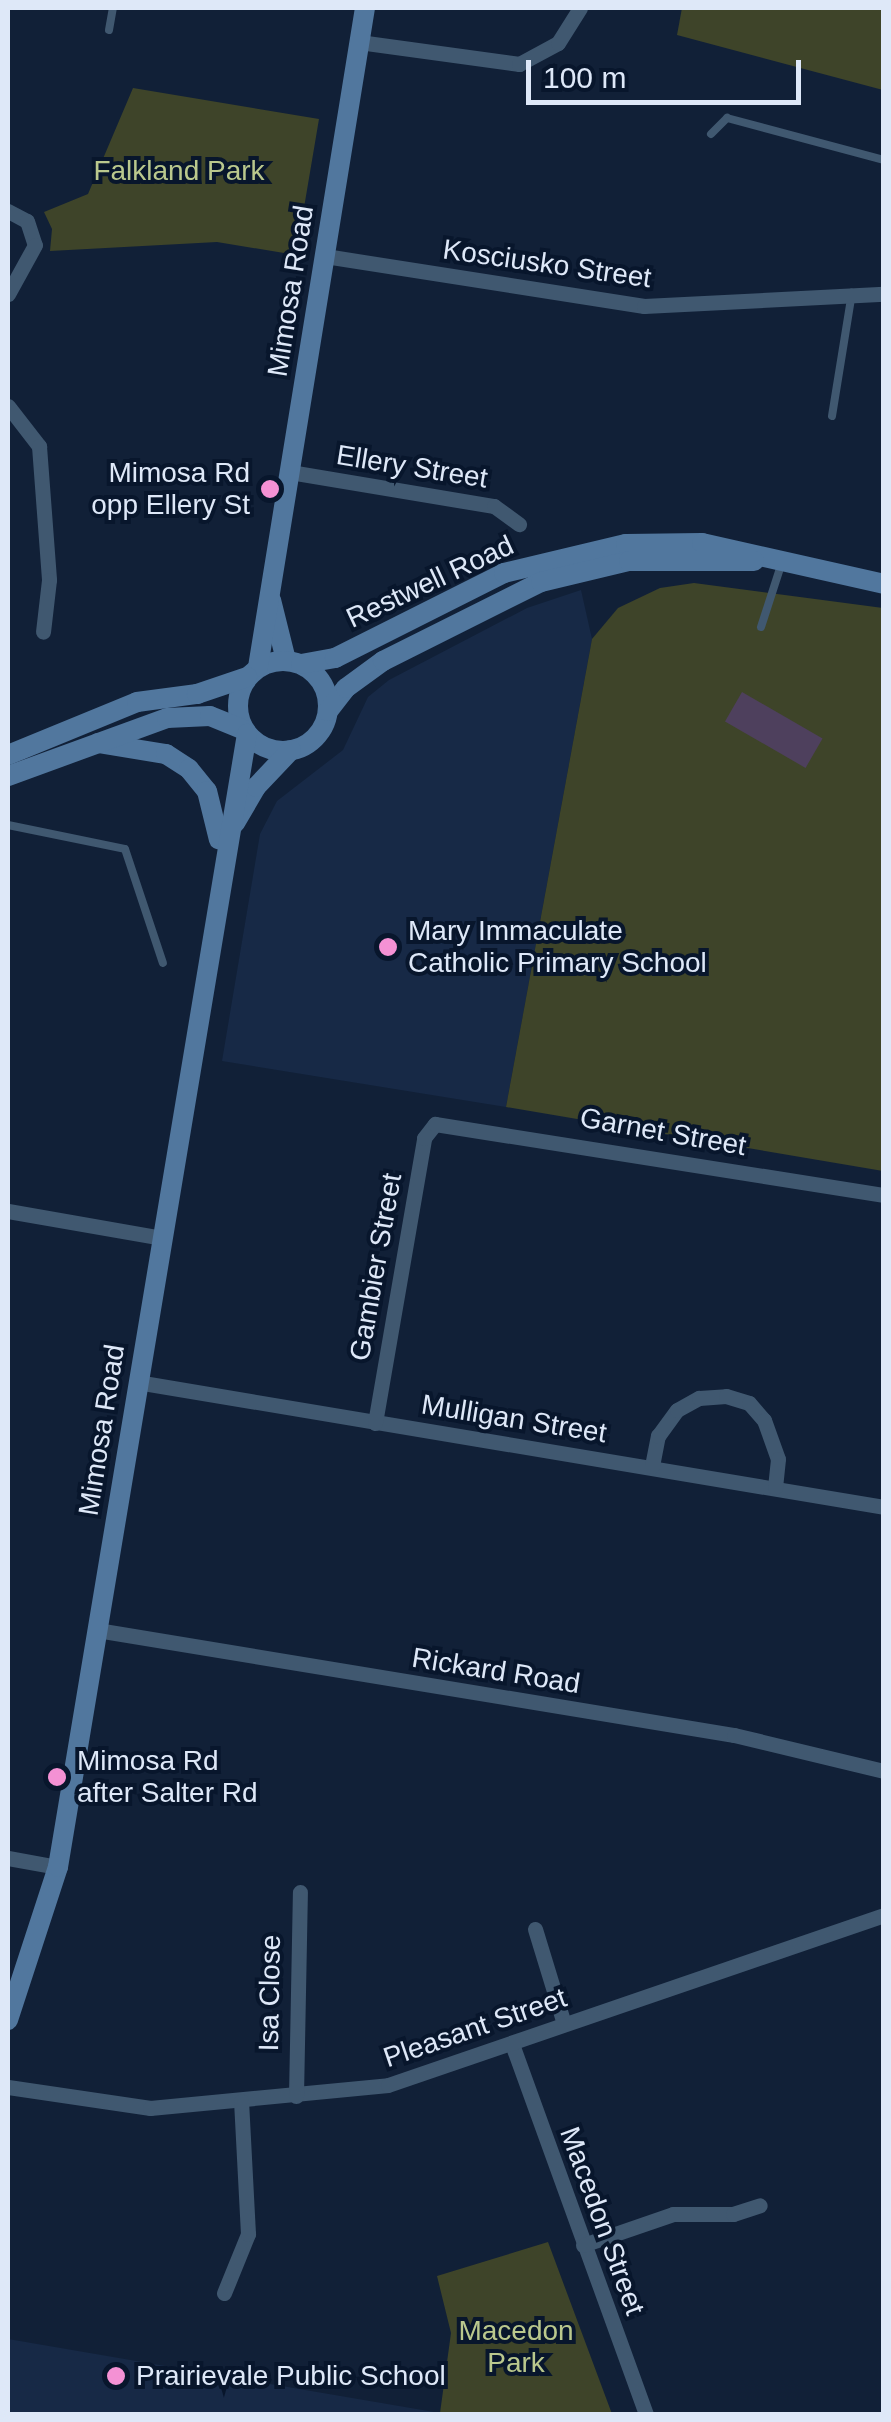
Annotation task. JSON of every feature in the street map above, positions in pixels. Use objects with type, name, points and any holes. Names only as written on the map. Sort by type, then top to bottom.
[{"type":"main road","name":"Mimosa Road","points":[[253,672],[290,472],[365,8]]},
{"type":"main road","name":"Restwell Road","points":[[293,662],[335,658],[504,573],[626,544],[702,544],[781,566],[884,584]]},
{"type":"main road","name":"Restwell Road","points":[[328,711],[346,688],[383,661],[541,582],[629,561],[759,561]]},
{"type":"main road","name":"Mimosa Road","points":[[268,583],[293,662]]},
{"type":"main road","points":[[8,755],[138,702],[293,662],[323,684],[328,711],[316,737],[292,750],[264,747],[245,732],[189,715],[94,742],[8,776]]},
{"type":"main road","points":[[245,732],[237,702],[253,672]]},
{"type":"main road","name":"Mimosa Road","points":[[8,2020],[58,1867],[245,732]]},
{"type":"main road","points":[[94,742],[166,754],[189,769],[208,791],[218,826],[220,877]]},
{"type":"main road","name":"Mimosa Road","points":[[226,841],[256,787],[292,750]]},
{"type":"street","points":[[359,42],[519,64],[558,44],[580,8]]},
{"type":"street","points":[[8,211],[27,221],[34,244],[8,294]]},
{"type":"street","name":"Kosciusko Street","points":[[325,256],[644,306],[884,294]]},
{"type":"street","points":[[8,406],[39,446],[49,580],[43,632]]},
{"type":"street","name":"Ellery Street","points":[[290,472],[494,506],[520,524]]},
{"type":"street","name":"Garnet Street","points":[[435,1124],[453,1122],[884,1195]]},
{"type":"street","name":"Gambier Street","points":[[375,1422],[424,1138],[435,1124]]},
{"type":"street","points":[[8,1211],[162,1238]]},
{"type":"street","name":"Mulligan Street","points":[[138,1382],[884,1507]]},
{"type":"street","points":[[652,1466],[658,1436],[677,1410],[700,1398],[726,1396],[749,1403],[764,1420],[778,1459],[774,1487]]},
{"type":"street","name":"Rickard Road","points":[[98,1630],[734,1735],[884,1771]]},
{"type":"street","points":[[8,1858],[58,1867]]},
{"type":"street","name":"Isa Close","points":[[296,2096],[300,1892]]},
{"type":"street","name":"Pleasant Street","points":[[8,2087],[150,2108],[388,2085],[884,1915]]},
{"type":"street","points":[[535,1929],[564,2024]]},
{"type":"street","name":"Macedon Street","points":[[512,2044],[646,2414]]},
{"type":"street","points":[[224,2293],[248,2234],[241,2101]]},
{"type":"street","points":[[583,2245],[673,2214],[733,2214],[760,2205]]},
{"type":"lane","points":[[110,30],[114,8]]},
{"type":"lane","points":[[711,134],[727,118],[884,160]]},
{"type":"lane","points":[[832,416],[852,294]]},
{"type":"lane","points":[[761,627],[781,566]]},
{"type":"lane","points":[[8,826],[125,849],[163,962]]},
{"type":"shaded area","name":"Mary Immaculate Catholic Primary School","points":[[581,590],[592,639],[506,1107],[222,1061],[260,834],[277,801],[343,750],[368,697],[389,680],[527,608]]},
{"type":"shaded area","name":"Prairievale Public School","points":[[8,2339],[440,2413],[448,2414],[8,2414]]},
{"type":"green space","points":[[682,8],[883,8],[883,90],[677,35]]},
{"type":"green space","name":"Falkland Park","points":[[133,88],[319,119],[296,255],[217,242],[50,251],[52,229],[44,212],[88,194]]},
{"type":"green space","points":[[694,583],[883,608],[883,1171],[506,1107],[592,639],[618,608],[660,588]]},
{"type":"green space","name":"Macedon Park","points":[[548,2242],[612,2414],[440,2413],[451,2333],[437,2276]]},
{"type":"building","points":[[742,692],[823,738],[806,768],[725,721]]},
{"type":"place","name":"Mimosa Rd opp Ellery St","points":[[270,489]]},
{"type":"place","name":"Mary Immaculate Catholic Primary School","points":[[388,947]]},
{"type":"place","name":"Mimosa Rd after Salter Rd","points":[[57,1777]]},
{"type":"place","name":"Prairievale Public School","points":[[116,2376]]}]
